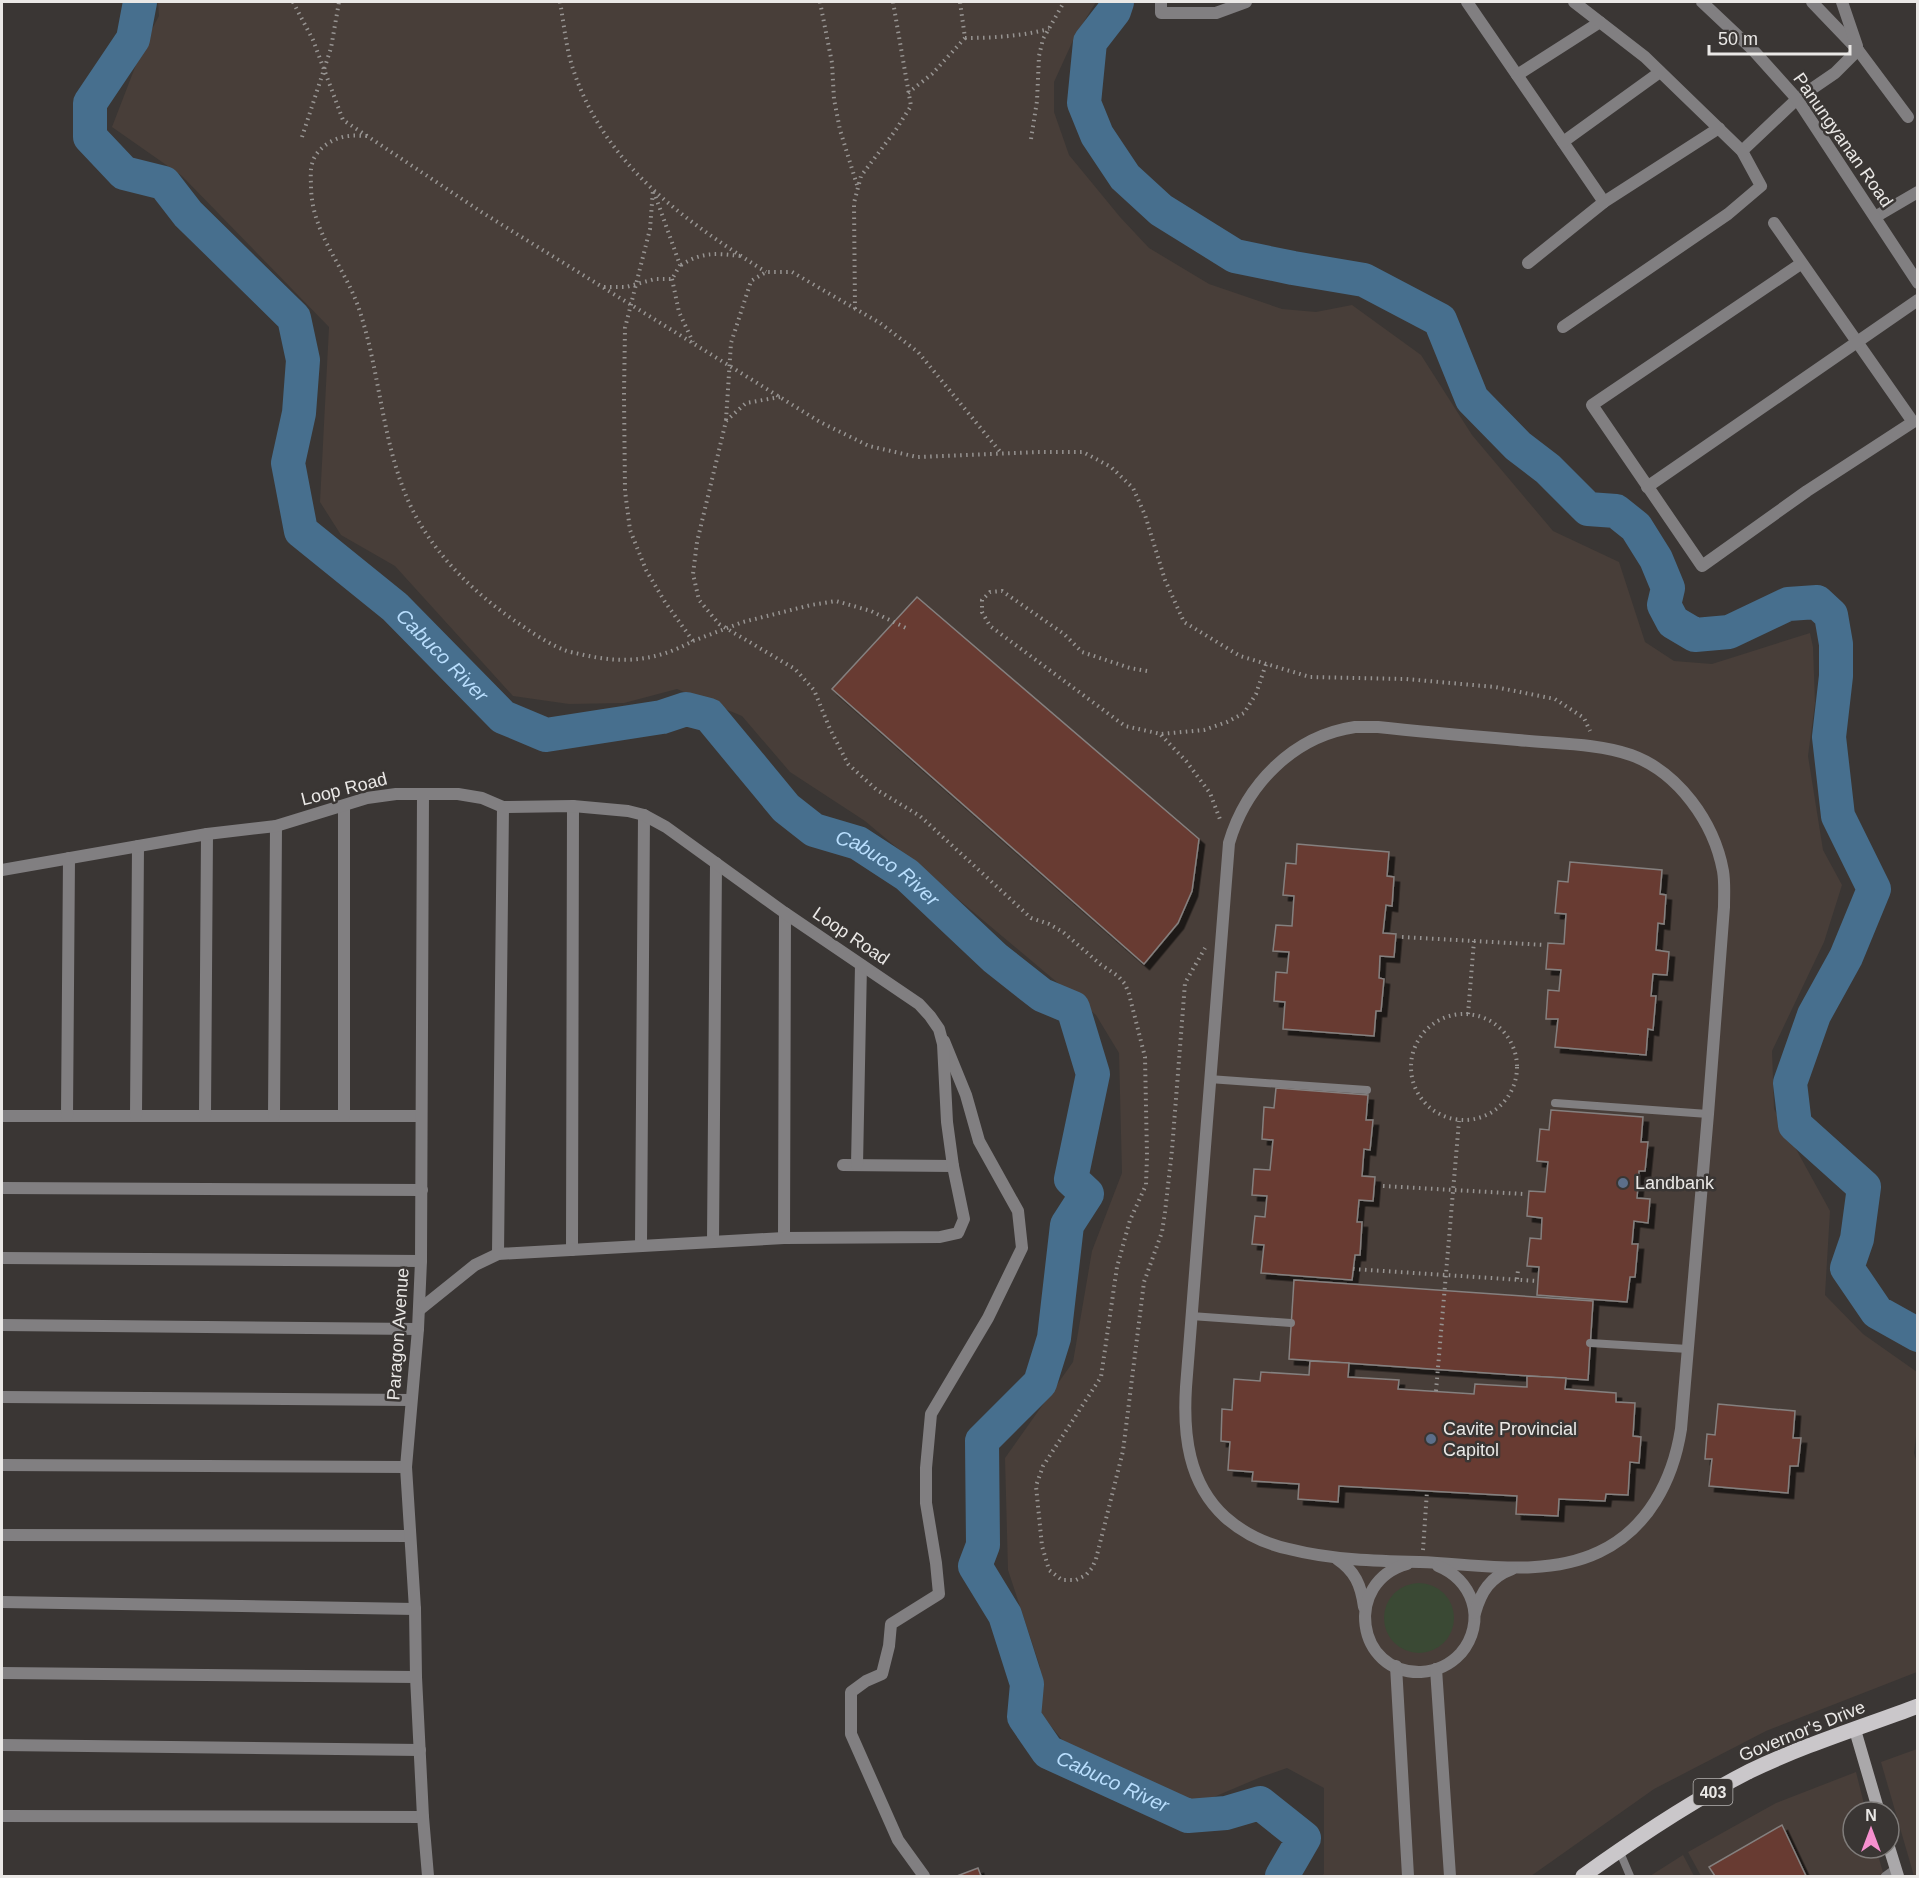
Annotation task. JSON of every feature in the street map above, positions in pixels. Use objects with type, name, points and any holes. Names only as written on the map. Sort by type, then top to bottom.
[{"type":"main road","name":"Governor's Drive","points":[[1583,1876],[1698,1799],[1744,1775],[1775,1760],[1917,1706]]},
{"type":"main road","points":[[1855,1730],[1875,1800]]},
{"type":"street","points":[[1161,2],[1161,13],[1216,13],[1246,2]]},
{"type":"street","points":[[1467,2],[1604,202]]},
{"type":"street","points":[[1563,327],[1728,214],[1761,186],[1742,150],[1645,57],[1574,2]]},
{"type":"street","name":"Panungyanan Road","points":[[1702,2],[1753,50],[1797,99],[1917,283]]},
{"type":"street","points":[[1812,2],[1858,50],[1908,117]]},
{"type":"street","points":[[1842,2],[1858,50]]},
{"type":"street","points":[[1517,75],[1600,22]]},
{"type":"street","points":[[1742,150],[1797,99],[1835,73],[1858,50]]},
{"type":"street","points":[[1563,142],[1660,72]]},
{"type":"street","points":[[1528,263],[1604,202],[1719,128]]},
{"type":"street","points":[[1875,217],[1917,192]]},
{"type":"street","points":[[1774,223],[1802,263],[1856,342],[1913,422],[1807,491],[1702,566],[1592,405],[1802,263]]},
{"type":"street","points":[[1647,487],[1917,300]]},
{"type":"street","points":[[1336,1558],[1347,1566],[1361,1588],[1365,1624],[1372,1644],[1384,1659],[1396,1666],[1416,1672],[1436,1669],[1452,1661],[1465,1648],[1473,1632],[1475,1614],[1482,1593],[1491,1582],[1508,1570],[1571,1562],[1600,1552],[1623,1536],[1646,1514],[1664,1486],[1675,1458],[1688,1349],[1724,889],[1724,874],[1717,847],[1700,813],[1674,782],[1648,762],[1630,755],[1598,748],[1378,727],[1341,729],[1321,736],[1281,761],[1259,783],[1240,811],[1229,843],[1184,1422],[1189,1454],[1202,1487],[1212,1502],[1225,1517],[1244,1531],[1265,1542],[1336,1558],[1523,1567]]},
{"type":"street","name":"Loop Road","points":[[2,870],[207,834],[276,826],[381,796],[423,794],[471,796],[494,802],[503,807],[609,808],[644,815],[666,827],[785,913],[919,1005],[939,1029]]},
{"type":"street","name":"Paragon Avenue","points":[[423,794],[421,1261],[418,1329],[406,1467],[415,1609],[423,1817],[428,1876]]},
{"type":"street","points":[[344,806],[344,1116]]},
{"type":"street","points":[[572,1250],[573,806]]},
{"type":"street","points":[[498,1254],[503,807]]},
{"type":"street","points":[[641,1246],[644,815]]},
{"type":"street","points":[[274,1116],[276,826]]},
{"type":"street","points":[[205,1116],[207,834]]},
{"type":"street","points":[[136,1116],[138,846]]},
{"type":"street","points":[[67,1116],[69,858]]},
{"type":"street","points":[[713,1242],[716,863]]},
{"type":"street","points":[[784,1238],[785,913]]},
{"type":"street","points":[[857,1165],[861,965]]},
{"type":"street","points":[[419,1310],[475,1265],[498,1254],[784,1238],[954,1235],[962,1229],[964,1219],[947,1122],[943,1044],[939,1029]]},
{"type":"street","points":[[924,1876],[898,1840],[851,1734],[851,1692],[866,1681],[882,1674],[889,1646],[891,1624],[939,1594],[926,1503],[926,1468],[931,1414],[988,1318],[1022,1248],[1018,1211],[979,1142],[966,1095],[939,1029]]},
{"type":"street","points":[[2,1116],[421,1116]]},
{"type":"street","points":[[843,1165],[953,1166]]},
{"type":"street","points":[[2,1188],[422,1190]]},
{"type":"street","points":[[2,1258],[421,1261]]},
{"type":"street","points":[[2,1325],[418,1329]]},
{"type":"street","points":[[2,1397],[411,1400]]},
{"type":"street","points":[[2,1465],[406,1467]]},
{"type":"street","points":[[2,1535],[410,1536]]},
{"type":"street","points":[[1365,1611],[1370,1593],[1382,1577],[1392,1570],[1420,1563],[1446,1569],[1461,1581],[1470,1596],[1475,1614]]},
{"type":"street","points":[[2,1602],[415,1609]]},
{"type":"street","points":[[1396,1666],[1408,1876]]},
{"type":"street","points":[[1436,1669],[1450,1876]]},
{"type":"street","points":[[2,1673],[416,1677]]},
{"type":"street","points":[[2,1745],[420,1750]]},
{"type":"street","points":[[2,1816],[423,1817]]},
{"type":"lane","points":[[1209,1079],[1367,1090]]},
{"type":"lane","points":[[1555,1103],[1708,1114]]},
{"type":"lane","points":[[1191,1316],[1291,1323]]},
{"type":"lane","points":[[1590,1343],[1688,1349]]},
{"type":"lane","points":[[1619,1850],[1630,1876]]},
{"type":"lane","points":[[1885,1876],[1897,1872]]},
{"type":"path","points":[[293,2],[314,40],[343,120],[483,213],[820,422],[869,446],[917,457],[1083,452],[1111,467],[1133,488],[1145,515],[1165,580],[1184,622],[1240,656],[1310,677],[1406,679],[1495,687],[1555,699],[1584,718],[1598,748]]},
{"type":"path","points":[[302,137],[331,48],[339,2]]},
{"type":"path","points":[[560,2],[573,69],[593,113],[624,161],[668,205],[720,243],[766,272]]},
{"type":"path","points":[[820,2],[832,63],[834,99],[838,119],[858,188]]},
{"type":"path","points":[[855,309],[854,203],[861,176],[911,106],[893,2]]},
{"type":"path","points":[[908,93],[933,74],[964,38],[960,2]]},
{"type":"path","points":[[1031,139],[1037,101],[1039,56],[1043,39],[1064,2]]},
{"type":"path","points":[[964,38],[995,38],[1049,29]]},
{"type":"path","points":[[368,136],[347,135],[322,146],[312,163],[312,204],[318,226],[358,305],[367,332],[391,446],[412,509],[446,560],[469,585],[494,607],[531,632],[563,650],[598,658],[635,660],[653,658],[743,622],[811,604],[836,601],[872,611],[906,628]]},
{"type":"path","points":[[653,190],[680,265]]},
{"type":"path","points":[[653,190],[650,229],[625,328],[625,491],[630,530],[646,570],[665,602],[693,641]]},
{"type":"path","points":[[693,343],[679,312],[672,279],[680,265],[694,257],[706,254],[742,256]]},
{"type":"path","points":[[1002,453],[918,352],[880,323],[792,272],[766,272],[751,281],[731,343],[726,421],[697,542],[693,574],[699,600],[719,624],[795,669],[814,690],[848,764],[877,790],[920,816],[1031,918],[1063,932],[1100,964],[1118,976],[1125,984],[1129,994],[1145,1057],[1146,1185],[1130,1220],[1117,1267],[1101,1377],[1044,1466],[1036,1486],[1042,1546],[1046,1561],[1049,1570],[1062,1580],[1076,1581],[1092,1568],[1123,1451],[1144,1282],[1159,1241],[1165,1212],[1173,1150],[1185,983],[1206,946]]},
{"type":"path","points":[[603,287],[635,286],[655,279],[672,279]]},
{"type":"path","points":[[726,421],[746,403],[780,397]]},
{"type":"path","points":[[1147,671],[1130,668],[1082,652],[1064,634],[1002,591],[990,592],[982,600],[982,612],[990,626],[1125,726],[1161,734],[1204,730],[1227,722],[1244,713],[1256,694],[1266,664]]},
{"type":"path","points":[[1161,734],[1186,761],[1210,793],[1229,843]]},
{"type":"path","points":[[1402,937],[1545,945]]},
{"type":"path","points":[[1468,1014],[1474,941]]},
{"type":"path","points":[[1468,1014],[1484,1017],[1498,1026],[1510,1039],[1516,1054],[1518,1071],[1514,1088],[1505,1102],[1492,1113],[1476,1120],[1459,1121],[1441,1116],[1426,1105],[1415,1090],[1410,1072],[1412,1054],[1419,1037],[1432,1024],[1449,1016],[1468,1014]]},
{"type":"path","points":[[1436,1391],[1459,1121]]},
{"type":"path","points":[[1383,1186],[1524,1194]]},
{"type":"path","points":[[1353,1269],[1538,1281]]},
{"type":"path","points":[[1517,1279],[1518,1270]]},
{"type":"path","points":[[1420,1563],[1427,1491]]},
{"type":"shaded area","points":[[158,2],[1096,2],[1075,36],[1054,82],[1054,112],[1069,155],[1149,248],[1209,284],[1282,309],[1316,312],[1352,305],[1421,355],[1472,435],[1553,531],[1619,562],[1645,642],[1674,661],[1712,664],[1810,633],[1813,647],[1815,703],[1808,756],[1823,850],[1842,885],[1824,942],[1772,1051],[1774,1109],[1830,1211],[1825,1295],[1863,1334],[1917,1372],[1918,1419],[1914,1453],[1918,1466],[1917,1672],[1766,1731],[1654,1789],[1531,1876],[1321,1876],[1324,1874],[1324,1788],[1287,1768],[1195,1805],[1078,1759],[1036,1708],[1040,1667],[1008,1570],[1005,1458],[1073,1362],[1092,1251],[1122,1173],[1119,1053],[1096,1015],[865,821],[790,772],[742,716],[677,689],[624,703],[569,704],[513,696],[395,566],[341,535],[320,502],[329,327],[182,176],[112,127],[144,44],[159,16]]},
{"type":"shaded area","points":[[1917,1749],[1918,1876],[1914,1876],[1901,1831],[1901,1800],[1892,1800],[1881,1762]]},
{"type":"shaded area","points":[[1856,1772],[1863,1800],[1841,1800],[1841,1860],[1879,1860],[1884,1876],[1701,1876],[1688,1852],[1776,1803]]},
{"type":"shaded area","points":[[1683,1855],[1694,1876],[1650,1876]]},
{"type":"green space","points":[[1419,1583],[1432,1586],[1444,1593],[1451,1605],[1454,1618],[1451,1631],[1444,1643],[1432,1650],[1419,1653],[1406,1650],[1394,1643],[1387,1631],[1384,1618],[1387,1605],[1394,1593],[1406,1586]]},
{"type":"building","points":[[917,597],[1199,839],[1192,891],[1178,923],[1144,964],[832,689]]},
{"type":"building","points":[[1297,844],[1389,852],[1387,876],[1394,877],[1392,906],[1386,905],[1383,933],[1396,934],[1394,957],[1380,956],[1379,978],[1384,979],[1381,1011],[1376,1011],[1374,1036],[1283,1029],[1285,1002],[1274,1001],[1276,972],[1287,973],[1289,952],[1273,951],[1276,925],[1292,926],[1294,896],[1283,895],[1286,863],[1296,864]]},
{"type":"building","points":[[1570,862],[1662,870],[1660,894],[1666,895],[1664,924],[1658,923],[1656,950],[1669,952],[1667,975],[1653,974],[1651,996],[1656,996],[1653,1030],[1648,1029],[1646,1055],[1555,1047],[1558,1019],[1546,1019],[1548,990],[1559,991],[1561,970],[1546,969],[1548,943],[1564,944],[1566,914],[1555,913],[1558,881],[1568,882]]},
{"type":"building","points":[[1276,1088],[1368,1095],[1366,1120],[1373,1120],[1370,1150],[1364,1149],[1362,1176],[1375,1177],[1373,1201],[1359,1200],[1357,1222],[1362,1222],[1360,1255],[1355,1255],[1352,1280],[1261,1273],[1264,1245],[1252,1244],[1255,1216],[1265,1217],[1267,1196],[1252,1195],[1254,1169],[1270,1170],[1273,1140],[1262,1139],[1264,1107],[1274,1108]]},
{"type":"building","points":[[1551,1110],[1643,1117],[1641,1142],[1648,1142],[1645,1171],[1639,1171],[1637,1198],[1650,1199],[1648,1223],[1634,1221],[1632,1244],[1638,1244],[1635,1277],[1630,1277],[1627,1302],[1537,1295],[1539,1267],[1527,1266],[1530,1238],[1541,1239],[1542,1218],[1527,1216],[1529,1191],[1545,1192],[1548,1162],[1537,1161],[1540,1129],[1549,1130]]},
{"type":"building","points":[[1294,1280],[1593,1301],[1588,1380],[1289,1359]]},
{"type":"building","name":"Cavite Provincial Capitol","points":[[1310,1361],[1349,1363],[1348,1377],[1399,1380],[1398,1389],[1474,1394],[1475,1384],[1527,1387],[1527,1376],[1566,1378],[1565,1389],[1616,1393],[1616,1402],[1635,1403],[1633,1436],[1641,1437],[1639,1463],[1630,1462],[1628,1495],[1606,1494],[1605,1501],[1559,1499],[1558,1516],[1516,1514],[1517,1496],[1339,1486],[1338,1502],[1298,1499],[1299,1484],[1252,1481],[1253,1472],[1228,1470],[1230,1442],[1221,1441],[1222,1409],[1232,1410],[1234,1379],[1260,1381],[1261,1372],[1309,1375]]},
{"type":"building","points":[[1718,1404],[1795,1411],[1793,1438],[1801,1438],[1798,1466],[1790,1466],[1788,1493],[1709,1486],[1712,1459],[1705,1459],[1707,1434],[1715,1435]]},
{"type":"building","points":[[1782,1825],[1806,1876],[1715,1876],[1709,1867]]},
{"type":"building","points":[[978,1868],[981,1876],[957,1876]]},
{"type":"waterway","name":"Cabuco River","points":[[140,2],[133,39],[90,103],[90,137],[124,173],[164,183],[188,214],[294,318],[303,360],[299,413],[288,463],[301,531],[395,607],[503,717],[546,735],[662,717],[686,709],[709,715],[786,808],[814,830],[858,843],[907,875],[995,958],[1042,995],[1073,1008],[1093,1074],[1071,1179],[1087,1194],[1067,1225],[1054,1338],[1040,1383],[982,1441],[983,1545],[975,1566],[1005,1615],[1027,1684],[1024,1717],[1048,1752],[1188,1816],[1226,1813],[1260,1803],[1304,1838],[1282,1876]]},
{"type":"waterway","points":[[1117,2],[1114,11],[1090,42],[1084,103],[1097,135],[1125,177],[1161,210],[1235,256],[1364,280],[1440,320],[1472,399],[1518,446],[1548,469],[1588,509],[1616,511],[1636,527],[1656,559],[1668,588],[1664,605],[1673,622],[1695,635],[1729,632],[1788,604],[1817,602],[1831,615],[1836,644],[1836,676],[1829,737],[1838,816],[1874,889],[1846,957],[1814,1015],[1790,1083],[1795,1125],[1864,1187],[1857,1239],[1847,1268],[1877,1312],[1918,1335]]},
{"type":"place","name":"Landbank","points":[[1623,1183]]},
{"type":"place","name":"Cavite Provincial Capitol","points":[[1431,1439]]}]
